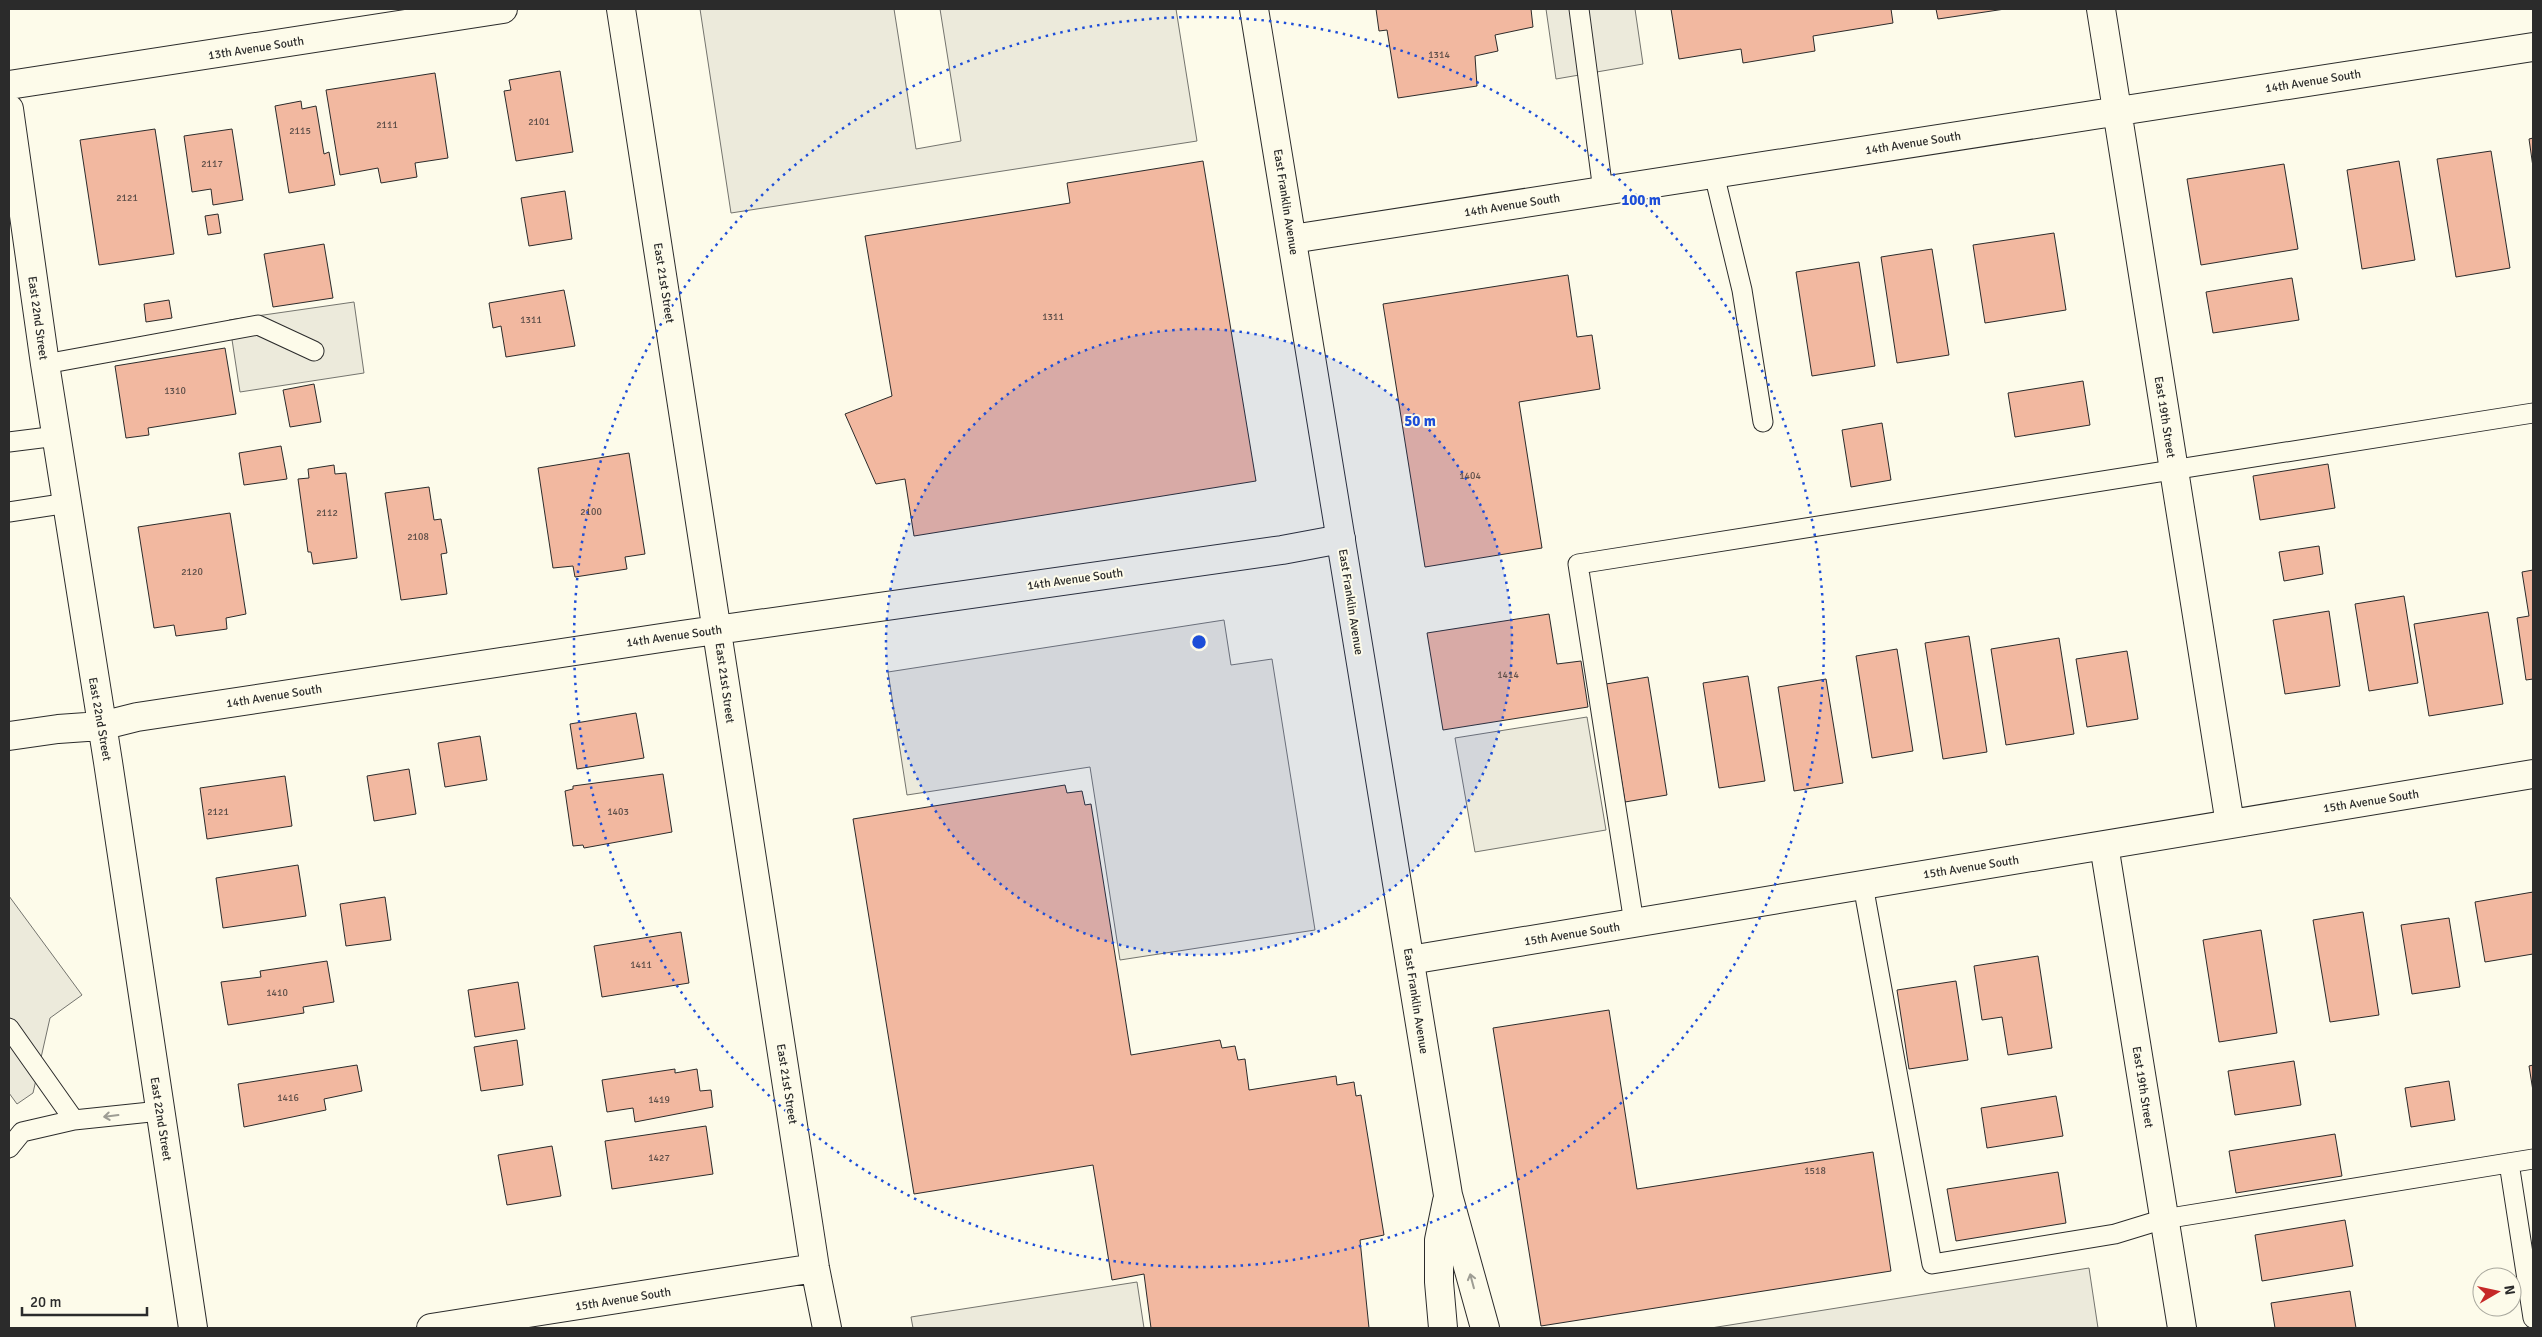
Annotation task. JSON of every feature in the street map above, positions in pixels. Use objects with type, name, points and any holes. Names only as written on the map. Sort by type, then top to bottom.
[{"type":"street","name":"13th Avenue South","points":[[9,85],[503,9]]},
{"type":"street","name":"East 21st Street","points":[[621,9],[718,630],[722,670],[827,1328]]},
{"type":"street","name":"East Franklin Avenue","points":[[1254,9],[1448,1194],[1485,1328]]},
{"type":"street","name":"East 19th Street","points":[[2101,9],[2230,824]]},
{"type":"street","name":"14th Avenue South","points":[[1292,239],[2533,47]]},
{"type":"street","name":"East 22nd Street","points":[[9,109],[45,364],[68,503],[193,1328]]},
{"type":"street","name":"14th Avenue South","points":[[9,736],[58,728],[101,726],[136,717],[718,630],[1282,550],[1341,539]]},
{"type":"street","name":"15th Avenue South","points":[[1410,960],[2533,774]]},
{"type":"street","name":"East 19th Street","points":[[2104,846],[2182,1328]]},
{"type":"street","name":"East Franklin Avenue","points":[[1443,1328],[1439,1282],[1439,1240],[1448,1194]]},
{"type":"street","name":"15th Avenue South","points":[[431,1328],[816,1268]]},
{"type":"lane","points":[[1579,9],[1603,191]]},
{"type":"lane","points":[[1714,174],[1742,290],[1763,422]]},
{"type":"lane","points":[[45,364],[258,325],[314,351]]},
{"type":"lane","points":[[1634,923],[1578,564],[2533,414]]},
{"type":"lane","points":[[9,442],[57,436]]},
{"type":"lane","points":[[9,512],[68,503]]},
{"type":"lane","points":[[1863,885],[1932,1264],[2115,1234],[2164,1220],[2533,1159]]},
{"type":"lane","points":[[9,1028],[74,1120]]},
{"type":"lane","points":[[9,1148],[22,1132],[74,1120],[160,1111]]},
{"type":"lane","points":[[2509,1163],[2533,1318]]},
{"type":"shaded area","points":[[700,9],[894,9],[916,149],[961,141],[940,9],[1176,9],[1197,141],[731,213]]},
{"type":"shaded area","points":[[1546,9],[1635,9],[1643,64],[1556,79]]},
{"type":"shaded area","points":[[354,302],[364,373],[240,392],[229,320]]},
{"type":"shaded area","points":[[1224,620],[1231,665],[1272,659],[1315,930],[1120,960],[1090,767],[907,795],[888,672]]},
{"type":"shaded area","points":[[1587,717],[1606,830],[1475,852],[1455,738]]},
{"type":"shaded area","points":[[9,896],[82,995],[50,1018],[33,1093],[17,1104],[9,1093]]},
{"type":"shaded area","points":[[2089,1268],[2098,1328],[1711,1328]]},
{"type":"shaded area","points":[[1137,1282],[1144,1328],[913,1328],[911,1317]]},
{"type":"building","points":[[1376,9],[1531,9],[1533,27],[1495,35],[1498,51],[1475,56],[1477,86],[1398,98],[1387,30],[1379,31]]},
{"type":"building","points":[[1671,9],[1891,9],[1893,23],[1813,36],[1815,51],[1743,63],[1741,49],[1679,59]]},
{"type":"building","points":[[1936,9],[2005,9],[1938,19]]},
{"type":"building","points":[[560,71],[573,152],[516,161],[504,91],[511,90],[509,80]]},
{"type":"building","points":[[435,73],[448,158],[415,163],[417,177],[381,183],[378,168],[340,175],[326,90]]},
{"type":"building","points":[[301,101],[302,109],[316,106],[324,154],[329,152],[335,185],[289,193],[275,106]]},
{"type":"building","points":[[155,129],[174,254],[99,265],[80,140]]},
{"type":"building","points":[[232,129],[243,200],[213,205],[211,189],[192,192],[184,136]]},
{"type":"building","points":[[2533,138],[2533,167],[2529,139]]},
{"type":"building","points":[[2491,151],[2510,268],[2456,277],[2437,159]]},
{"type":"building","points":[[1203,161],[1256,481],[914,536],[905,479],[876,484],[845,414],[892,396],[865,236],[1070,203],[1067,183]]},
{"type":"building","points":[[2399,161],[2415,260],[2362,269],[2347,170]]},
{"type":"building","points":[[2284,164],[2298,249],[2201,265],[2187,179]]},
{"type":"building","points":[[565,191],[572,239],[529,246],[521,198]]},
{"type":"building","points":[[218,214],[221,233],[208,235],[205,216]]},
{"type":"building","points":[[2054,233],[2066,310],[1985,323],[1973,245]]},
{"type":"building","points":[[324,244],[333,298],[273,307],[264,254]]},
{"type":"building","points":[[1932,249],[1949,355],[1897,363],[1881,257]]},
{"type":"building","points":[[1859,262],[1875,366],[1812,376],[1796,272]]},
{"type":"building","points":[[1568,275],[1577,337],[1592,335],[1600,389],[1519,402],[1542,548],[1425,567],[1383,304]]},
{"type":"building","points":[[2292,278],[2299,320],[2213,333],[2206,292]]},
{"type":"building","points":[[564,290],[575,346],[506,357],[501,326],[493,328],[489,303]]},
{"type":"building","points":[[169,300],[172,318],[146,322],[144,304]]},
{"type":"building","points":[[225,348],[236,414],[148,428],[149,435],[126,438],[115,366]]},
{"type":"building","points":[[2083,381],[2090,425],[2015,437],[2008,393]]},
{"type":"building","points":[[314,384],[321,422],[290,427],[283,390]]},
{"type":"building","points":[[1882,423],[1891,480],[1851,487],[1842,430]]},
{"type":"building","points":[[281,446],[287,479],[244,485],[239,453]]},
{"type":"building","points":[[629,453],[645,554],[625,557],[627,569],[575,577],[573,566],[553,568],[538,468]]},
{"type":"building","points":[[2328,464],[2335,508],[2260,520],[2253,476]]},
{"type":"building","points":[[334,465],[335,474],[346,473],[357,558],[313,564],[311,552],[308,552],[298,479],[309,478],[308,469]]},
{"type":"building","points":[[429,487],[434,520],[441,519],[447,553],[441,554],[447,594],[401,600],[385,493]]},
{"type":"building","points":[[230,513],[246,614],[226,618],[227,629],[176,636],[174,625],[154,628],[138,527]]},
{"type":"building","points":[[2319,546],[2323,574],[2284,581],[2279,552]]},
{"type":"building","points":[[2533,570],[2533,679],[2526,680],[2517,618],[2529,616],[2522,572]]},
{"type":"building","points":[[2404,596],[2418,683],[2369,691],[2355,604]]},
{"type":"building","points":[[2329,611],[2340,686],[2285,694],[2273,620]]},
{"type":"building","points":[[2488,612],[2503,704],[2429,716],[2414,624]]},
{"type":"building","points":[[1549,614],[1557,664],[1581,661],[1588,707],[1443,730],[1427,633]]},
{"type":"building","points":[[1969,636],[1987,752],[1943,759],[1925,643]]},
{"type":"building","points":[[2059,638],[2074,734],[2006,745],[1991,649]]},
{"type":"building","points":[[1897,649],[1913,751],[1872,758],[1856,656]]},
{"type":"building","points":[[2127,651],[2138,719],[2087,727],[2076,659]]},
{"type":"building","points":[[1748,676],[1765,781],[1719,788],[1703,683]]},
{"type":"building","points":[[1648,677],[1667,795],[1625,802],[1606,684]]},
{"type":"building","points":[[1826,679],[1843,783],[1794,791],[1778,687]]},
{"type":"building","points":[[636,713],[644,758],[577,769],[570,724]]},
{"type":"building","points":[[480,736],[487,780],[445,787],[438,743]]},
{"type":"building","points":[[409,769],[416,814],[374,821],[367,776]]},
{"type":"building","points":[[663,774],[672,832],[584,848],[583,845],[573,846],[565,791],[573,789],[573,786]]},
{"type":"building","points":[[285,776],[292,826],[207,839],[200,788]]},
{"type":"building","points":[[1065,785],[1067,793],[1082,791],[1085,805],[1091,804],[1131,1055],[1220,1040],[1222,1048],[1235,1046],[1238,1060],[1245,1059],[1249,1090],[1336,1076],[1337,1085],[1354,1082],[1356,1096],[1361,1095],[1384,1235],[1360,1240],[1369,1328],[1151,1328],[1144,1274],[1112,1280],[1093,1165],[914,1194],[853,819]]},
{"type":"building","points":[[298,865],[306,916],[223,928],[216,878]]},
{"type":"building","points":[[2533,892],[2533,954],[2485,962],[2475,902]]},
{"type":"building","points":[[385,897],[391,940],[346,946],[340,904]]},
{"type":"building","points":[[2363,912],[2379,1015],[2330,1022],[2313,920]]},
{"type":"building","points":[[2449,918],[2460,987],[2412,994],[2401,925]]},
{"type":"building","points":[[2261,930],[2277,1033],[2219,1042],[2203,940]]},
{"type":"building","points":[[681,932],[689,983],[602,997],[594,946]]},
{"type":"building","points":[[2038,956],[2052,1048],[2008,1055],[2002,1017],[1982,1020],[1974,966]]},
{"type":"building","points":[[327,961],[334,1002],[303,1007],[304,1013],[228,1025],[221,982],[261,977],[260,971]]},
{"type":"building","points":[[1956,981],[1968,1060],[1909,1069],[1897,990]]},
{"type":"building","points":[[518,982],[525,1029],[475,1037],[468,990]]},
{"type":"building","points":[[1609,1010],[1637,1189],[1873,1152],[1891,1271],[1541,1326],[1493,1028]]},
{"type":"building","points":[[517,1040],[523,1085],[481,1091],[474,1047]]},
{"type":"building","points":[[2294,1061],[2301,1105],[2235,1115],[2228,1071]]},
{"type":"building","points":[[357,1065],[362,1091],[324,1099],[326,1110],[244,1127],[238,1084]]},
{"type":"building","points":[[2533,1065],[2533,1091],[2529,1066]]},
{"type":"building","points":[[675,1069],[675,1073],[697,1069],[700,1091],[711,1090],[713,1107],[635,1122],[633,1108],[607,1112],[602,1080]]},
{"type":"building","points":[[2449,1081],[2455,1120],[2411,1127],[2405,1088]]},
{"type":"building","points":[[2056,1096],[2063,1136],[1987,1148],[1981,1108]]},
{"type":"building","points":[[706,1126],[713,1174],[612,1189],[605,1141]]},
{"type":"building","points":[[2335,1134],[2342,1176],[2236,1193],[2229,1151]]},
{"type":"building","points":[[552,1146],[561,1196],[507,1205],[498,1155]]},
{"type":"building","points":[[2058,1172],[2066,1223],[1956,1241],[1947,1189]]},
{"type":"building","points":[[2345,1220],[2353,1266],[2262,1281],[2255,1235]]},
{"type":"building","points":[[2350,1291],[2356,1328],[2275,1328],[2271,1303]]}]
